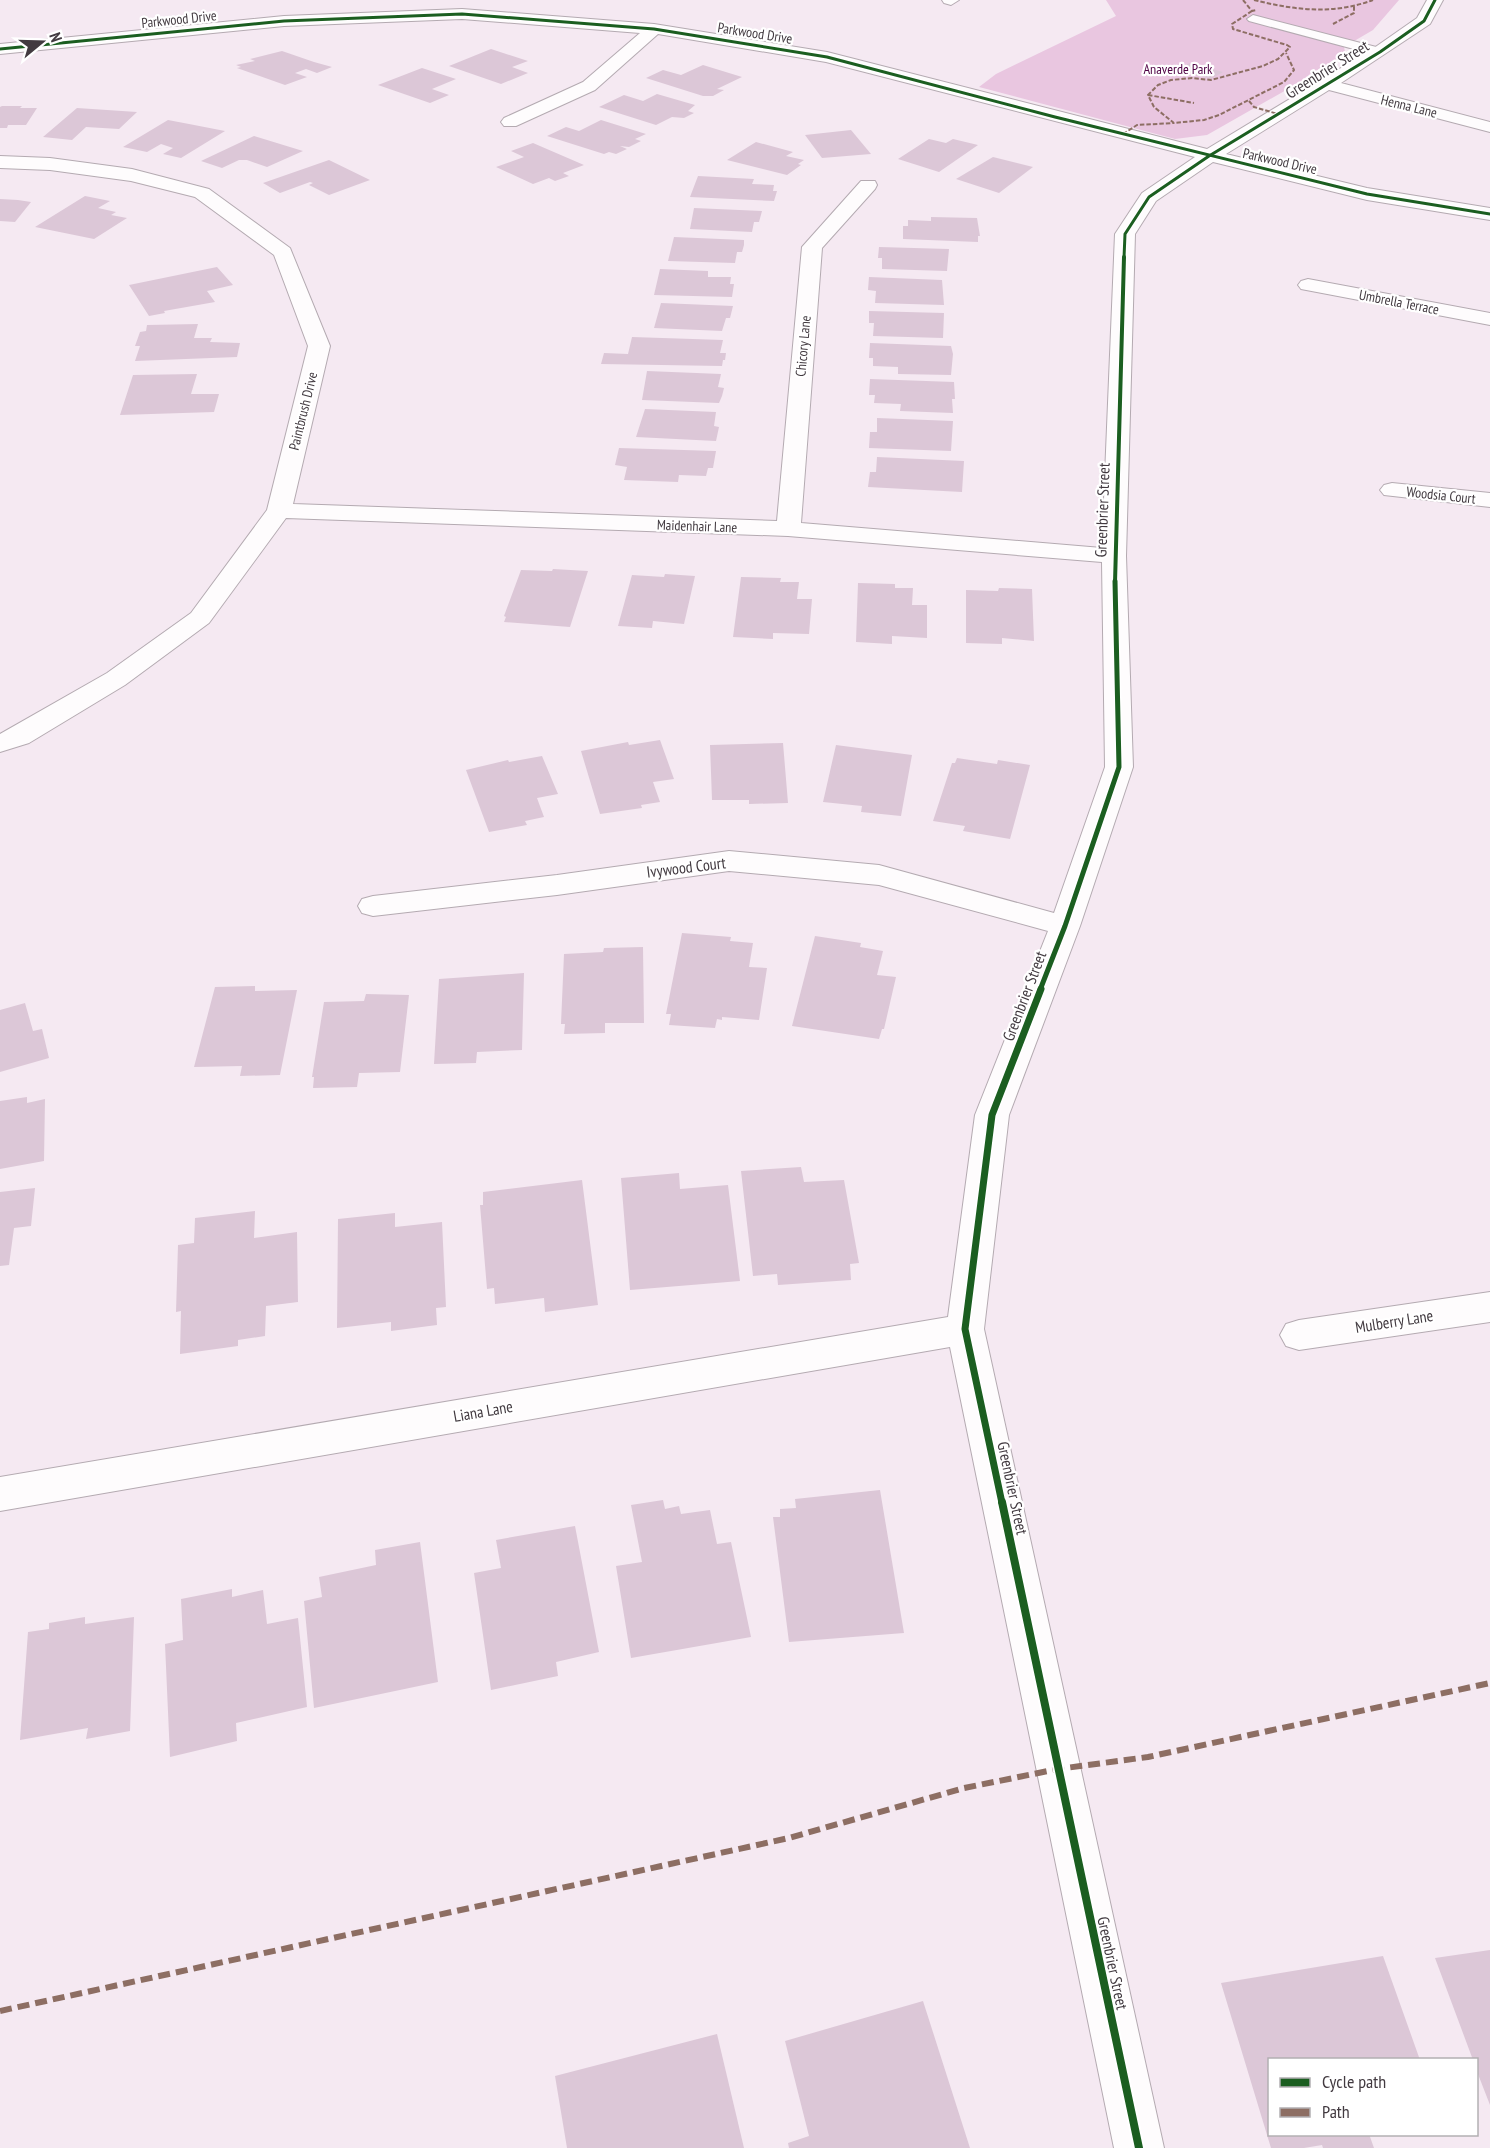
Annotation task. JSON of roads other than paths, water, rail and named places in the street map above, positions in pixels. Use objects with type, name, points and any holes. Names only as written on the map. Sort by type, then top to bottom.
[{"type":"street","name":"Greenbrier Street","points":[[1139,2148],[965,1329],[992,1115],[1065,926],[1119,767],[1114,556],[1125,234],[1149,197],[1209,156],[1380,52],[1424,21],[1435,0]]},
{"type":"street","name":"Parkwood Drive","points":[[0,49],[284,21],[462,14],[654,29],[827,57],[1209,156],[1367,194],[1490,214]]},
{"type":"street","points":[[510,122],[589,86],[654,29]]},
{"type":"street","name":"Henna Lane","points":[[1329,85],[1490,127]]},
{"type":"street","name":"Paintbrush Drive","points":[[0,162],[50,164],[132,175],[202,193],[283,252],[319,346],[279,511],[200,618],[116,679],[19,737],[0,744]]},
{"type":"street","name":"Chicory Lane","points":[[788,529],[812,247],[868,185]]},
{"type":"street","name":"Umbrella Terrace","points":[[1308,285],[1490,319]]},
{"type":"street","name":"Woodsia Court","points":[[1392,490],[1490,500]]},
{"type":"street","name":"Maidenhair Lane","points":[[279,511],[788,529],[1114,556]]},
{"type":"street","name":"Ivywood Court","points":[[373,906],[557,885],[729,861],[879,875],[1065,926]]},
{"type":"street","name":"Mulberry Lane","points":[[1299,1335],[1490,1307]]},
{"type":"street","name":"Liana Lane","points":[[0,1494],[965,1329]]},
{"type":"lane","points":[[1253,19],[1380,52]]},
{"type":"park label","name":"Anaverde Park","points":[[1178,69]]}]
